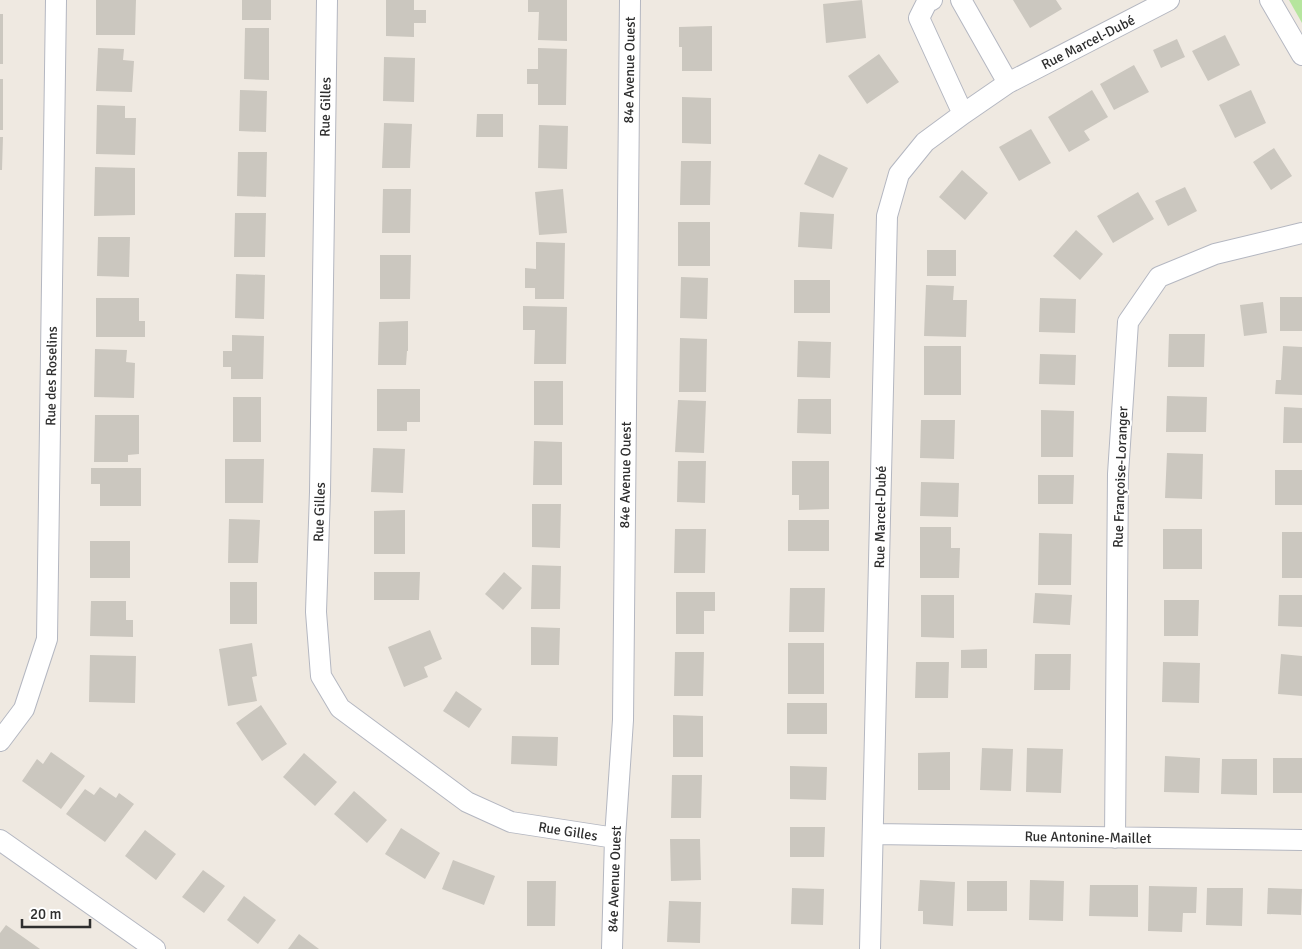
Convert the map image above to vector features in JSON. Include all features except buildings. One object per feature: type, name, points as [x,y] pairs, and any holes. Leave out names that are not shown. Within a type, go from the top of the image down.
[{"type":"street","name":"Rue des Roselins","points":[[0,741],[24,709],[47,639],[56,0]]},
{"type":"street","name":"Rue Gilles","points":[[327,0],[320,492],[316,612],[321,676],[340,708],[467,802],[511,822],[615,838]]},
{"type":"street","name":"84e Avenue Ouest","points":[[612,949],[615,838],[623,720],[630,0]]},
{"type":"street","points":[[932,0],[927,2],[919,18],[963,114]]},
{"type":"street","points":[[961,0],[1008,83]]},
{"type":"street","name":"Rue Marcel-Dubé","points":[[870,949],[887,216],[899,174],[925,142],[1008,83],[1169,0]]},
{"type":"street","points":[[1270,0],[1302,55]]},
{"type":"street","name":"Rue Françoise-Loranger","points":[[1116,838],[1118,474],[1128,322],[1159,277],[1215,254],[1302,233]]},
{"type":"street","name":"Rue Antonine-Maillet","points":[[873,834],[1302,840]]},
{"type":"street","points":[[0,840],[155,949]]},
{"type":"green space","points":[[1289,0],[1302,0],[1302,23]]}]
